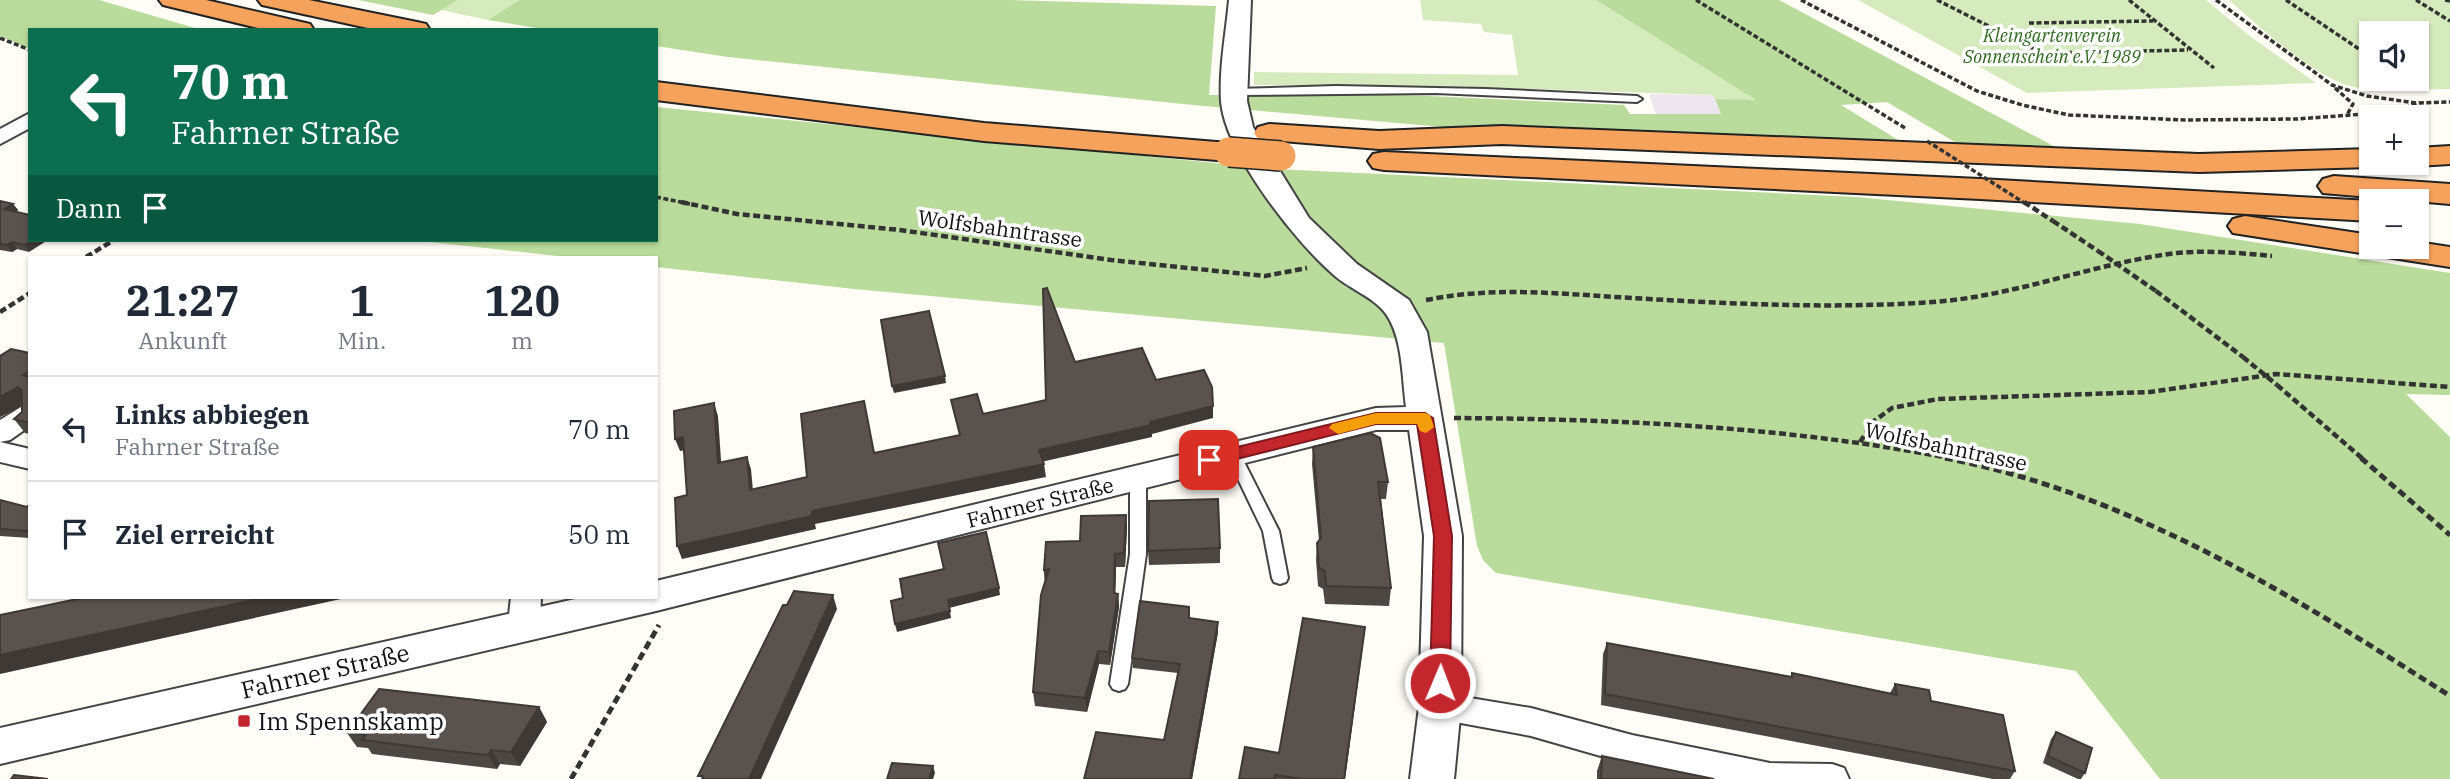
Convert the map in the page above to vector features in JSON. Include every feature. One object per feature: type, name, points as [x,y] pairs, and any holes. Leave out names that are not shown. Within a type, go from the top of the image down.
[{"type":"highway","points":[[172,0],[292,28]]},
{"type":"highway","points":[[271,0],[407,28]]},
{"type":"highway","points":[[658,70],[1275,145],[2359,210]]},
{"type":"highway","points":[[658,91],[984,132],[1223,140]]},
{"type":"highway","points":[[1275,145],[1502,135],[2199,163],[2359,158]]},
{"type":"highway","points":[[1391,140],[2215,178],[2450,194]]},
{"type":"highway","points":[[2429,156],[2450,155]]},
{"type":"highway","points":[[1980,189],[2359,243]]},
{"type":"highway","points":[[2429,216],[2450,217]]},
{"type":"highway","points":[[2429,254],[2450,257]]},
{"type":"street","points":[[1240,0],[1235,92],[1240,127],[1273,186],[1298,223],[1339,262],[1398,307],[1411,332],[1443,536],[1440,707],[1432,779]]},
{"type":"street","points":[[0,138],[28,120]]},
{"type":"street","points":[[0,433],[28,414]]},
{"type":"street","name":"Fahrner Straße","points":[[662,594],[1376,419],[1425,418]]},
{"type":"street","points":[[0,452],[28,459]]},
{"type":"street","name":"Fahrner Straße","points":[[0,746],[525,610],[619,599]]},
{"type":"street","points":[[1440,707],[1531,722],[1632,750],[1770,778],[1832,779]]},
{"type":"lane","points":[[1235,92],[1332,88],[1404,89],[1637,99]]},
{"type":"lane","points":[[1233,454],[1271,531],[1280,578]]},
{"type":"lane","points":[[1119,684],[1139,554],[1138,478]]},
{"type":"path","points":[[1696,0],[1915,134]]},
{"type":"path","points":[[1801,0],[1977,91],[2022,105],[2069,115],[2227,120],[2297,119],[2392,112],[2419,103]]},
{"type":"path","points":[[1937,0],[2042,53],[2188,50]]},
{"type":"path","points":[[2129,0],[2188,50],[2214,68]]},
{"type":"path","points":[[2216,0],[2294,60],[2332,85],[2353,104],[2347,115]]},
{"type":"path","points":[[2286,0],[2359,49]]},
{"type":"path","points":[[2416,0],[2450,21]]},
{"type":"path","points":[[2029,23],[2153,21]]},
{"type":"path","points":[[0,38],[28,49]]},
{"type":"path","points":[[2332,85],[2367,96],[2419,103],[2450,102]]},
{"type":"path","points":[[1927,141],[2053,221],[2156,291],[2277,385],[2450,535]]},
{"type":"path","name":"Wolfsbahntrasse","points":[[658,197],[737,214],[900,230],[1111,260],[1265,276],[1339,262]]},
{"type":"path","points":[[88,256],[111,242]]},
{"type":"path","points":[[1398,307],[1456,292],[1528,292],[1676,300],[1835,304],[1935,302],[2047,284],[2168,255],[2229,253],[2284,257]]},
{"type":"path","points":[[0,312],[28,294]]},
{"type":"path","points":[[20,299],[28,298]]},
{"type":"path","points":[[1860,442],[1868,425],[1878,415],[1913,402],[1938,399],[2150,392],[2276,374],[2450,387]]},
{"type":"path","name":"Wolfsbahntrasse","points":[[1425,418],[1513,418],[1693,425],[1860,442],[1968,462],[2009,473],[2052,486],[2137,520],[2300,603],[2450,696]]},
{"type":"path","points":[[571,779],[662,594]]},
{"type":"shaded area","points":[[1649,94],[1713,95],[1721,114],[1656,114]]},
{"type":"green space","points":[[0,0],[99,0],[195,28],[28,28],[28,48],[0,36]]},
{"type":"green space","points":[[358,0],[458,0],[433,15]]},
{"type":"green space","points":[[458,0],[519,0],[488,20],[441,10]]},
{"type":"green space","points":[[519,0],[1009,0],[1216,6],[1209,95],[1407,95],[1624,105],[1630,114],[1721,114],[1715,99],[1756,100],[1596,0],[1779,0],[2061,150],[1960,145],[1887,102],[1841,105],[1903,143],[1454,128],[1193,105],[728,57],[658,46],[658,28],[537,28],[488,20]]},
{"type":"green space","points":[[1420,0],[1596,0],[1758,101],[1715,99],[1712,95],[1439,86],[1254,85],[1254,72],[1518,75],[1512,35],[1484,32],[1481,24],[1423,20]]},
{"type":"green space","name":"Kleingartenverein Sonnenschein e.V. 1989","points":[[1858,0],[2206,0],[2251,37],[2316,83],[2027,93]]},
{"type":"green space","points":[[2229,0],[2450,0],[2450,89],[2429,89],[2429,21],[2359,21],[2359,88],[2325,75],[2273,38]]},
{"type":"green space","points":[[658,107],[1275,169],[1856,197],[2140,224],[2450,273],[2450,395],[2406,394],[2450,437],[2450,779],[2160,779],[2076,671],[1496,573],[1483,560],[1477,546],[1444,343],[854,289],[658,267],[658,256],[559,256],[430,242],[658,242]]},
{"type":"building","points":[[0,201],[13,204],[4,209],[28,215],[30,242],[25,245],[12,242],[7,245],[0,244]]},
{"type":"building","points":[[1047,288],[1075,362],[1142,348],[1156,380],[1204,370],[1212,387],[1213,406],[1150,422],[1151,425],[1039,450],[1044,464],[812,511],[812,516],[677,546],[675,498],[687,495],[683,437],[675,439],[674,411],[714,403],[718,463],[747,457],[750,490],[807,477],[801,414],[864,401],[874,453],[960,435],[951,400],[977,394],[983,414],[1046,400],[1043,289]]},
{"type":"building","points":[[929,311],[945,376],[892,386],[881,320]]},
{"type":"building","points":[[11,349],[28,353],[28,372],[23,375],[28,376],[28,422],[14,419],[22,412],[22,390],[18,387],[0,397],[0,356]]},
{"type":"building","points":[[1370,433],[1380,438],[1388,482],[1378,482],[1391,588],[1326,586],[1325,571],[1319,568],[1317,543],[1321,538],[1313,447]]},
{"type":"building","points":[[1218,499],[1220,548],[1148,551],[1149,501]]},
{"type":"building","points":[[0,500],[28,506],[28,531],[0,529]]},
{"type":"building","points":[[1126,515],[1124,553],[1115,554],[1114,593],[1118,594],[1109,652],[1098,651],[1085,698],[1033,692],[1041,595],[1049,569],[1044,570],[1046,542],[1080,541],[1081,516]]},
{"type":"building","points":[[986,532],[999,588],[948,600],[950,611],[895,624],[891,601],[903,598],[900,579],[944,569],[938,543]]},
{"type":"building","points":[[794,591],[833,595],[749,779],[702,779],[703,776],[698,776],[783,605],[787,605]]},
{"type":"building","points":[[77,599],[257,599],[0,655],[0,615]]},
{"type":"building","points":[[1140,601],[1189,607],[1189,618],[1218,622],[1190,779],[1084,779],[1096,732],[1164,740],[1180,664],[1132,658]]},
{"type":"building","points":[[1303,618],[1365,627],[1344,779],[1301,779],[1275,775],[1274,779],[1239,779],[1245,747],[1279,753]]},
{"type":"building","points":[[1607,643],[1792,677],[1792,673],[1897,695],[1895,684],[1929,690],[1931,701],[2003,715],[2015,771],[1605,694]]},
{"type":"building","points":[[379,689],[539,707],[511,752],[491,750],[488,755],[449,751],[362,740],[366,735],[347,733]]},
{"type":"building","points":[[2056,732],[2092,748],[2085,773],[2048,756]]},
{"type":"building","points":[[1602,756],[1714,779],[1601,779]]},
{"type":"building","points":[[892,763],[933,766],[929,779],[887,779]]},
{"type":"building","points":[[14,775],[48,779],[11,779]]},
{"type":"slow traffic","points":[[1338,428],[1376,419],[1425,418],[1426,427]]},
{"type":"place","name":"Im Spennskamp","points":[[244,721]]},
{"type":"route","points":[[1209,460],[1376,419],[1425,418],[1443,536],[1440,683]]}]
